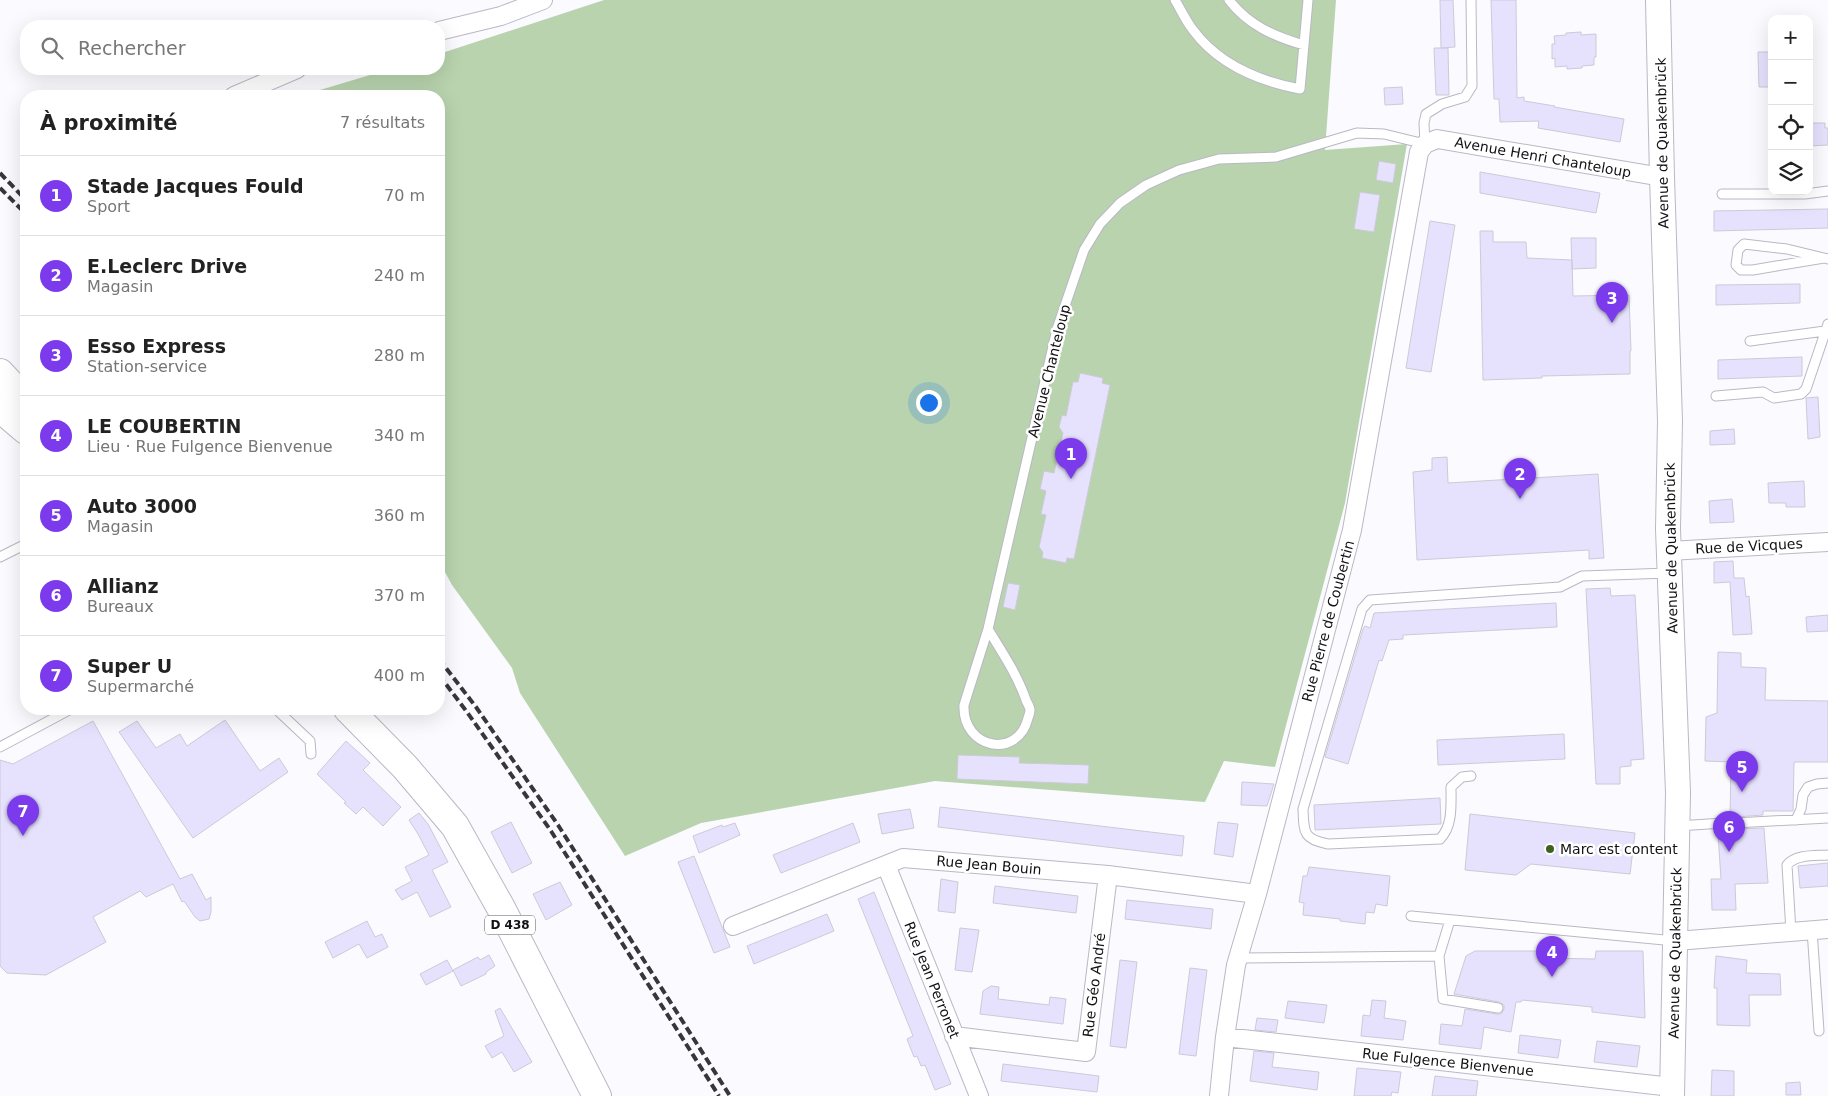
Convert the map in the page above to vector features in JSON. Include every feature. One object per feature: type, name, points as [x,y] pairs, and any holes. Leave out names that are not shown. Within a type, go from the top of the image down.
[{"type":"main road","name":"Avenue de Quakenbrück","points":[[1658,0],[1670,421],[1670,562],[1678,793],[1672,1091]]},
{"type":"main road","points":[[0,373],[20,395]]},
{"type":"main road","points":[[0,408],[20,425]]},
{"type":"main road","name":"D 438","points":[[347,715],[405,766]]},
{"type":"main road","name":"D 438","points":[[354,715],[405,766],[455,826],[501,908],[597,1096]]},
{"type":"street","points":[[445,30],[501,16],[543,0]]},
{"type":"street","points":[[248,90],[283,75]]},
{"type":"street","name":"Avenue Henri Chanteloup","points":[[1426,144],[1436,138],[1662,177]]},
{"type":"street","name":"Rue Pierre de Coubertin","points":[[1219,1096],[1225,1037],[1238,958],[1257,894],[1352,530],[1420,152],[1426,144]]},
{"type":"street","name":"Rue de Vicques","points":[[1670,562],[1736,547],[1828,542]]},
{"type":"street","name":"Rue Jean Bouin","points":[[734,926],[903,858],[1108,875],[1257,894]]},
{"type":"street","name":"Rue Jean Perronet","points":[[886,865],[979,1096]]},
{"type":"street","name":"Rue Géo André","points":[[954,1036],[1086,1052],[1108,875]]},
{"type":"street","points":[[1676,941],[1820,930]]},
{"type":"street","name":"Rue Fulgence Bienvenue","points":[[1225,1037],[1672,1091]]},
{"type":"lane","points":[[1175,0],[1193,30],[1211,51],[1232,66],[1271,83],[1300,89],[1308,0]]},
{"type":"lane","points":[[1230,0],[1259,28],[1284,40],[1304,45]]},
{"type":"lane","points":[[1426,144],[1424,123],[1426,114],[1442,104],[1465,97],[1472,86],[1471,0]]},
{"type":"lane","name":"Avenue Chanteloup","points":[[988,629],[1019,681],[1030,710],[1026,728],[1013,741],[993,744],[980,739],[968,729],[964,716],[964,704],[988,629],[1057,329],[1084,250],[1107,217],[1120,203],[1146,185],[1179,170],[1219,159],[1276,157],[1358,133],[1384,134],[1426,144]]},
{"type":"lane","points":[[1722,194],[1805,194],[1828,191]]},
{"type":"lane","points":[[1744,244],[1787,249],[1826,259],[1753,270],[1741,270],[1736,265],[1738,250],[1744,244]]},
{"type":"lane","points":[[1716,396],[1763,392],[1774,398],[1801,394],[1806,388],[1826,327],[1750,341]]},
{"type":"lane","points":[[0,557],[20,547]]},
{"type":"lane","points":[[1471,776],[1462,777],[1451,787],[1450,816],[1444,835],[1440,839],[1328,844],[1314,841],[1307,836],[1304,826],[1303,809],[1362,609],[1370,600],[1560,587],[1582,576],[1670,562]]},
{"type":"lane","points":[[0,747],[60,715]]},
{"type":"lane","points":[[282,715],[310,741],[311,754]]},
{"type":"lane","points":[[1796,820],[1801,810],[1803,795],[1808,787],[1828,783]]},
{"type":"lane","points":[[1736,823],[1828,818]]},
{"type":"lane","points":[[1678,826],[1723,823]]},
{"type":"lane","points":[[1790,932],[1788,865],[1791,860],[1798,857],[1828,854]]},
{"type":"lane","points":[[1411,916],[1676,941]]},
{"type":"lane","points":[[1450,920],[1439,956],[1443,999],[1498,1008]]},
{"type":"lane","points":[[1818,1031],[1820,930]]},
{"type":"lane","points":[[1238,958],[1439,956]]},
{"type":"green space","points":[[604,0],[1336,0],[1325,150],[1407,144],[1345,503],[1275,767],[1224,761],[1205,802],[935,781],[701,823],[625,856],[520,693],[512,668],[452,585],[445,572],[445,90],[320,90],[370,75],[445,75],[445,52]]},
{"type":"building","points":[[1440,0],[1453,0],[1455,47],[1441,48]]},
{"type":"building","points":[[1491,0],[1516,0],[1517,98],[1524,97],[1524,101],[1624,119],[1620,142],[1538,128],[1539,121],[1500,122],[1499,99],[1494,99]]},
{"type":"building","points":[[1581,32],[1581,35],[1596,34],[1594,65],[1567,69],[1567,66],[1555,67],[1555,58],[1552,59],[1552,44],[1555,44],[1554,36]]},
{"type":"building","points":[[1434,48],[1448,48],[1449,95],[1436,95]]},
{"type":"building","points":[[1758,52],[1768,52],[1768,87],[1759,87]]},
{"type":"building","points":[[1402,87],[1403,104],[1385,105],[1384,88]]},
{"type":"building","points":[[1813,123],[1825,123],[1825,128],[1828,128],[1828,145],[1813,146]]},
{"type":"building","points":[[1379,161],[1396,164],[1393,183],[1376,180]]},
{"type":"building","points":[[1480,172],[1600,193],[1596,213],[1480,193]]},
{"type":"building","points":[[1360,192],[1380,195],[1374,232],[1354,229]]},
{"type":"building","points":[[1828,209],[1828,228],[1714,231],[1714,211]]},
{"type":"building","points":[[1430,221],[1455,225],[1431,372],[1406,368]]},
{"type":"building","points":[[1480,231],[1493,231],[1493,242],[1526,242],[1527,258],[1572,260],[1573,296],[1629,295],[1630,374],[1542,376],[1542,378],[1483,380]]},
{"type":"building","points":[[1571,238],[1596,238],[1596,268],[1572,269]]},
{"type":"building","points":[[1800,284],[1800,303],[1716,305],[1716,285]]},
{"type":"building","points":[[1802,357],[1802,376],[1718,379],[1718,360]]},
{"type":"building","points":[[1080,373],[1103,378],[1102,383],[1110,385],[1074,559],[1067,558],[1066,563],[1042,558],[1043,552],[1039,547],[1046,515],[1041,514],[1046,491],[1040,489],[1044,471],[1054,473],[1063,433],[1059,427],[1062,415],[1066,416],[1073,382],[1078,382]]},
{"type":"building","points":[[1818,397],[1820,437],[1808,439],[1806,398]]},
{"type":"building","points":[[1734,429],[1735,444],[1710,445],[1710,431]]},
{"type":"building","points":[[1447,457],[1448,483],[1598,474],[1604,558],[1589,559],[1589,550],[1417,560],[1413,472],[1432,470],[1432,458]]},
{"type":"building","points":[[1804,481],[1805,507],[1786,507],[1786,503],[1769,503],[1768,483]]},
{"type":"building","points":[[1732,499],[1734,522],[1710,523],[1709,501]]},
{"type":"building","points":[[1733,561],[1734,578],[1744,578],[1746,597],[1749,596],[1752,634],[1733,635],[1730,582],[1714,583],[1714,562]]},
{"type":"building","points":[[1008,583],[1020,585],[1015,610],[1003,607]]},
{"type":"building","points":[[1610,588],[1611,596],[1635,595],[1644,759],[1631,760],[1631,766],[1620,767],[1620,784],[1596,784],[1586,589]]},
{"type":"building","points":[[1556,603],[1557,627],[1403,635],[1403,639],[1389,640],[1382,661],[1379,660],[1348,764],[1325,757],[1363,629],[1365,626],[1370,628],[1374,613]]},
{"type":"building","points":[[1828,615],[1828,631],[1807,632],[1806,617]]},
{"type":"building","points":[[1718,652],[1741,653],[1741,667],[1766,668],[1765,700],[1828,701],[1828,762],[1794,762],[1793,811],[1763,811],[1763,815],[1730,819],[1731,762],[1705,761],[1706,717],[1717,713]]},
{"type":"building","points":[[225,720],[260,771],[279,758],[288,772],[193,838],[119,732],[137,721],[156,748],[180,734],[187,746]]},
{"type":"building","points":[[93,721],[180,879],[192,874],[206,900],[211,897],[209,919],[200,921],[195,917],[184,901],[182,902],[173,884],[146,897],[140,891],[93,917],[106,942],[46,975],[7,973],[0,966],[0,760],[13,764]]},
{"type":"building","points":[[1564,734],[1565,759],[1438,765],[1437,740]]},
{"type":"building","points":[[346,741],[370,763],[363,770],[401,807],[383,826],[363,807],[356,814],[317,774]]},
{"type":"building","points":[[958,755],[1020,757],[1019,763],[1089,765],[1088,784],[957,779]]},
{"type":"building","points":[[1242,782],[1274,784],[1267,806],[1241,805]]},
{"type":"building","points":[[1440,798],[1441,824],[1315,830],[1314,805]]},
{"type":"building","points":[[940,807],[1184,836],[1182,856],[938,827]]},
{"type":"building","points":[[910,809],[914,828],[882,834],[878,814]]},
{"type":"building","points":[[419,813],[428,824],[448,862],[432,870],[451,907],[430,917],[417,892],[402,900],[395,890],[412,881],[405,867],[429,855],[409,820]]},
{"type":"building","name":"Marc est content","points":[[1470,814],[1635,833],[1630,874],[1531,864],[1516,875],[1465,870]]},
{"type":"building","points":[[511,822],[532,863],[512,873],[491,832]]},
{"type":"building","points":[[1218,822],[1238,824],[1233,857],[1214,854]]},
{"type":"building","points":[[735,823],[740,835],[699,853],[693,836],[722,825],[723,827]]},
{"type":"building","points":[[853,823],[860,842],[781,873],[773,855]]},
{"type":"building","points":[[1730,826],[1735,829],[1764,828],[1768,883],[1735,884],[1736,910],[1712,910],[1711,879],[1721,879],[1718,834],[1730,833]]},
{"type":"building","points":[[694,856],[730,947],[714,953],[678,862]]},
{"type":"building","points":[[1828,863],[1828,886],[1800,888],[1798,866]]},
{"type":"building","points":[[1309,867],[1390,876],[1387,906],[1376,904],[1374,913],[1366,912],[1365,924],[1303,915],[1304,903],[1299,902],[1303,876],[1307,876]]},
{"type":"building","points":[[941,879],[958,882],[955,913],[938,911]]},
{"type":"building","points":[[560,882],[572,905],[546,920],[533,894]]},
{"type":"building","points":[[995,886],[1078,896],[1076,913],[993,903]]},
{"type":"building","points":[[874,892],[951,1084],[935,1090],[925,1065],[921,1066],[917,1056],[914,1057],[907,1039],[913,1036],[858,899]]},
{"type":"building","points":[[1127,900],[1213,909],[1211,929],[1125,919]]},
{"type":"building","points":[[827,914],[834,931],[754,964],[747,946]]},
{"type":"building","points":[[367,921],[375,937],[382,934],[388,947],[367,958],[359,944],[333,958],[325,942]]},
{"type":"building","points":[[960,928],[979,930],[972,972],[955,970]]},
{"type":"building","points":[[1475,951],[1546,951],[1546,958],[1595,959],[1596,951],[1643,951],[1645,1018],[1592,1012],[1592,1007],[1522,1000],[1521,1002],[1516,1002],[1511,1032],[1484,1027],[1481,1049],[1439,1044],[1441,1024],[1462,1026],[1465,1009],[1501,1014],[1504,1009],[1504,1005],[1499,1002],[1454,994],[1466,956]]},
{"type":"building","points":[[489,955],[495,966],[486,974],[461,986],[453,970],[478,957],[480,960]]},
{"type":"building","points":[[1716,956],[1747,960],[1746,973],[1780,974],[1781,995],[1749,995],[1750,1026],[1717,1025],[1717,988],[1714,988]]},
{"type":"building","points":[[447,960],[453,971],[426,985],[420,974]]},
{"type":"building","points":[[1120,960],[1137,962],[1126,1048],[1110,1046]]},
{"type":"building","points":[[1190,968],[1207,970],[1196,1056],[1179,1054]]},
{"type":"building","points":[[991,986],[999,987],[998,999],[1049,1005],[1050,997],[1066,999],[1063,1024],[980,1014],[983,991]]},
{"type":"building","points":[[1372,1000],[1386,1001],[1384,1018],[1406,1021],[1403,1040],[1361,1036],[1363,1015],[1370,1016]]},
{"type":"building","points":[[1288,1001],[1327,1005],[1324,1023],[1285,1018]]},
{"type":"building","points":[[500,1008],[532,1062],[514,1072],[502,1052],[492,1058],[485,1046],[504,1036],[495,1011]]},
{"type":"building","points":[[1257,1018],[1278,1020],[1276,1032],[1255,1030]]},
{"type":"building","points":[[1520,1035],[1561,1040],[1558,1058],[1518,1053]]},
{"type":"building","points":[[1597,1041],[1640,1046],[1637,1067],[1594,1062]]},
{"type":"building","points":[[1254,1051],[1274,1053],[1272,1067],[1319,1072],[1317,1090],[1250,1081]]},
{"type":"building","points":[[1003,1064],[1099,1076],[1097,1092],[1001,1081]]},
{"type":"building","points":[[1357,1068],[1401,1072],[1398,1093],[1392,1092],[1391,1096],[1354,1096]]},
{"type":"building","points":[[1712,1070],[1734,1071],[1734,1096],[1711,1096]]},
{"type":"building","points":[[1435,1076],[1478,1081],[1476,1096],[1432,1096]]},
{"type":"building","points":[[1800,1082],[1801,1095],[1786,1095],[1786,1083]]},
{"type":"railway","points":[[0,173],[20,194]]},
{"type":"railway","points":[[0,188],[20,208]]},
{"type":"railway","points":[[445,667],[476,707],[558,825],[730,1096]]},
{"type":"railway","points":[[445,683],[551,831],[719,1096]]},
{"type":"place","name":"Esso Express","points":[[1612,323]]},
{"type":"place","name":"Stade Jacques Fould","points":[[1071,479]]},
{"type":"place","name":"E.Leclerc Drive","points":[[1520,499]]},
{"type":"place","name":"Auto 3000","points":[[1742,792]]},
{"type":"place","name":"Super U","points":[[23,836]]},
{"type":"place","name":"Marc est content","points":[[1550,849]]},
{"type":"place","name":"Allianz","points":[[1729,852]]},
{"type":"place","name":"LE COUBERTIN","points":[[1552,977]]}]
